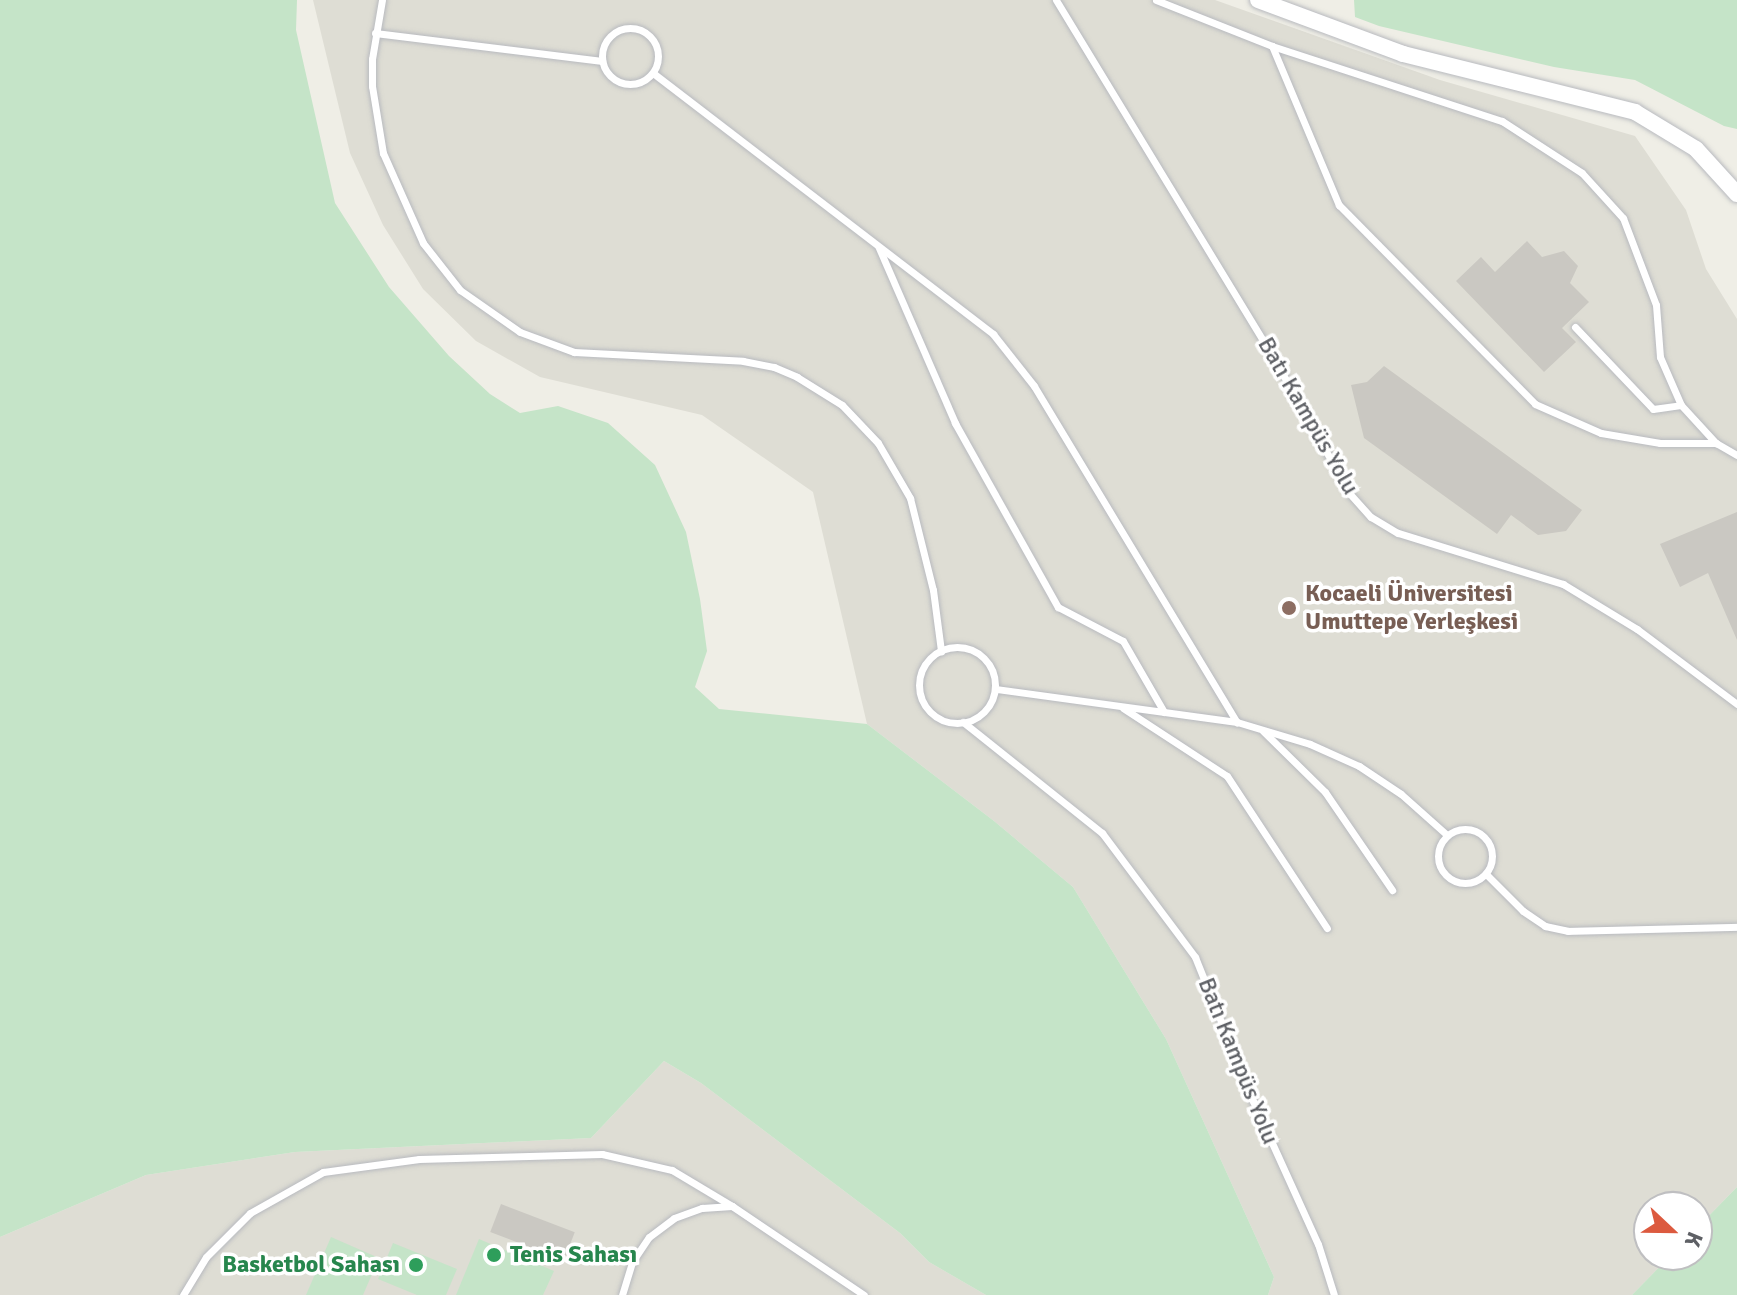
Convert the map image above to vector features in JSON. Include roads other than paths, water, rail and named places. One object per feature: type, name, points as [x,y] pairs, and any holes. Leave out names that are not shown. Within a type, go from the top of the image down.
[{"type":"street","points":[[1258,0],[1427,61],[1635,112],[1696,149],[1737,194]]},
{"type":"lane","points":[[382,0],[375,33],[372,86],[383,153],[416,230],[460,290],[520,332],[574,352],[743,361],[774,367],[797,377],[842,405],[878,443],[910,498],[933,590],[941,651],[960,647],[982,656],[994,677],[995,689],[984,711],[963,722]]},
{"type":"lane","name":"Batı Kampüs Yolu","points":[[1056,0],[1272,355],[1350,494],[1371,517],[1398,533],[1563,584],[1637,629],[1737,704]]},
{"type":"lane","points":[[1156,0],[1272,46],[1502,121],[1582,173],[1623,218],[1656,305],[1660,357],[1681,405],[1716,443],[1737,455]]},
{"type":"lane","points":[[627,28],[636,28],[652,38],[656,46],[657,64],[653,73],[646,80],[628,85],[611,77],[602,61],[605,43],[611,36],[627,28]]},
{"type":"lane","points":[[375,33],[602,61]]},
{"type":"lane","points":[[1272,46],[1339,205],[1535,404],[1601,433],[1660,443],[1716,443]]},
{"type":"lane","points":[[653,73],[993,334],[1013,357],[1237,722]]},
{"type":"lane","points":[[878,246],[955,423],[1058,607],[1123,641],[1164,712]]},
{"type":"lane","points":[[1575,327],[1653,409],[1681,405]]},
{"type":"lane","name":"Batı Kampüs Yolu","points":[[941,651],[927,662],[921,673],[921,699],[938,718],[963,722],[1102,833],[1195,957],[1253,1101],[1318,1244],[1334,1295]]},
{"type":"lane","points":[[995,689],[1237,722],[1310,744],[1359,766],[1401,794],[1447,835]]},
{"type":"lane","points":[[1122,707],[1227,776],[1327,928]]},
{"type":"lane","points":[[1261,729],[1325,792],[1392,890]]},
{"type":"lane","points":[[1464,829],[1487,840],[1492,857],[1486,874],[1479,880],[1462,884],[1446,876],[1437,860],[1438,851],[1447,835],[1464,829]]},
{"type":"lane","points":[[1486,874],[1498,888],[1545,926],[1568,931],[1737,927]]},
{"type":"lane","points":[[183,1295],[206,1257],[250,1213],[323,1172],[419,1159],[602,1154],[672,1170],[732,1206],[864,1295]]},
{"type":"lane","points":[[622,1295],[632,1262],[649,1237],[674,1218],[702,1208],[732,1206]]},
{"type":"place","name":"Kocaeli Üniversitesi Umuttepe Yerleşkesi","points":[[1289,608]]},
{"type":"place","name":"Tenis Sahası","points":[[494,1255]]},
{"type":"place","name":"Basketbol Sahası","points":[[416,1265]]}]
